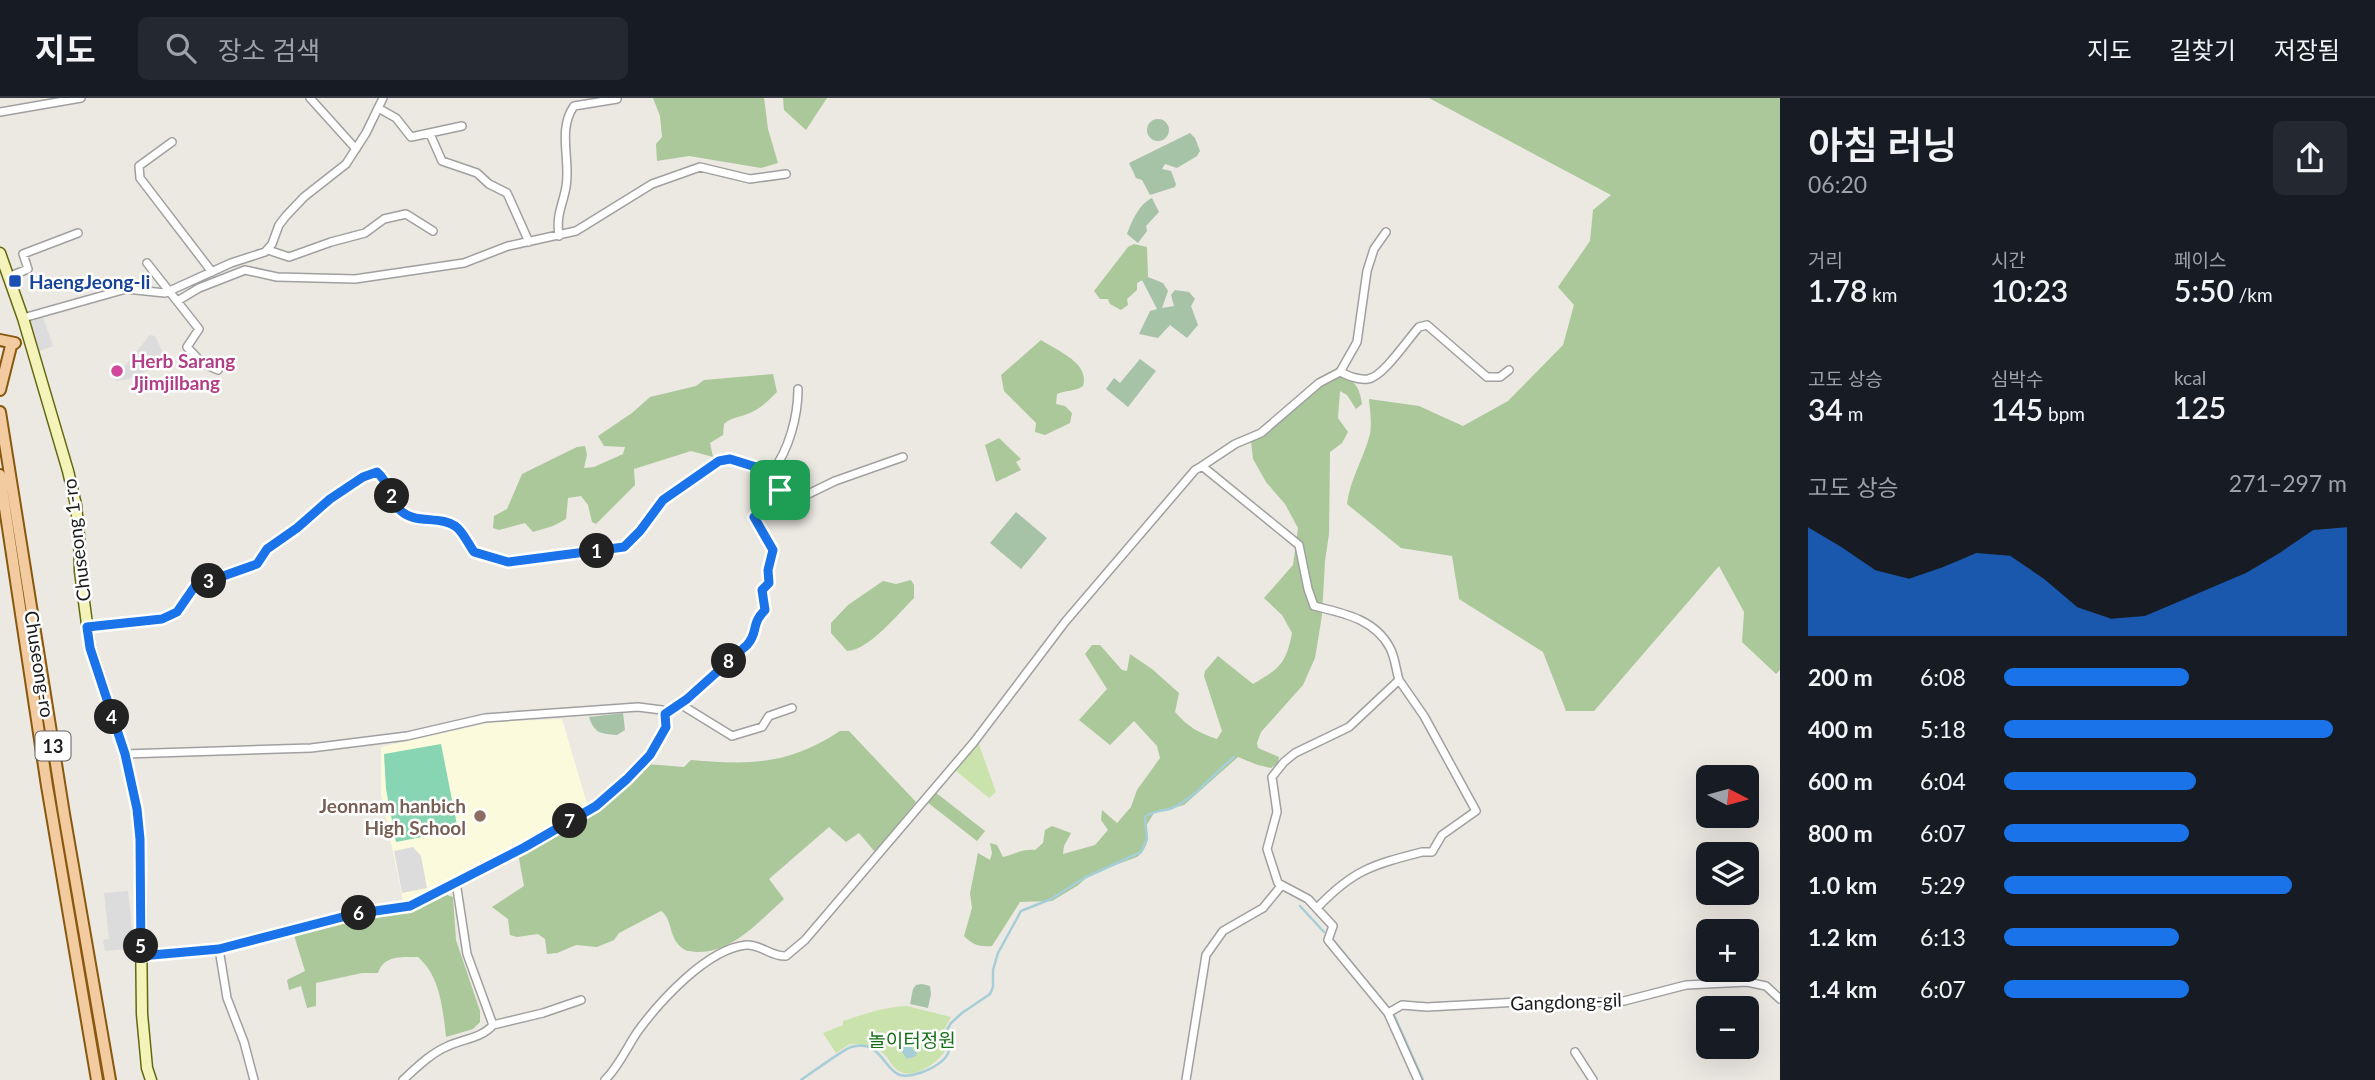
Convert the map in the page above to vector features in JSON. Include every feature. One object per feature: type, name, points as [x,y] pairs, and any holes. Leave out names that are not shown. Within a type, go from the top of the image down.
[{"type":"main road","points":[[0,340],[13,344],[0,390]]},
{"type":"main road","name":"Chuseong-ro","points":[[0,412],[64,814],[110,1080]]},
{"type":"main road","name":"Chuseong-ro","points":[[0,475],[47,786],[97,1080]]},
{"type":"street","points":[[0,112],[81,98]]},
{"type":"street","points":[[310,98],[356,149]]},
{"type":"street","points":[[268,250],[286,216],[304,197],[341,169],[366,133],[383,98]]},
{"type":"street","points":[[559,236],[558,213],[566,188],[565,139],[570,111],[573,106],[617,99]]},
{"type":"street","points":[[378,108],[396,118],[411,137],[462,126]]},
{"type":"street","points":[[430,134],[442,162],[477,173],[489,184],[506,192],[529,242]]},
{"type":"street","points":[[172,142],[139,166],[140,178],[212,272]]},
{"type":"street","points":[[179,300],[199,288],[240,271],[277,277],[355,279],[464,263],[508,246],[576,231],[652,184],[696,167],[711,168],[750,179],[786,174]]},
{"type":"street","points":[[23,318],[126,289],[165,293],[268,250],[289,257],[365,233],[384,219],[406,214],[433,231]]},
{"type":"street","points":[[605,1080],[657,1007],[690,975],[714,958],[743,945],[758,946],[777,956],[786,957],[805,940],[974,742],[1065,622],[1195,470],[1235,444],[1261,433],[1319,383],[1340,372],[1357,342],[1367,271],[1374,250],[1386,232]]},
{"type":"street","points":[[8,276],[28,269],[23,254],[78,233]]},
{"type":"street","name":"Chuseong 1-ro","points":[[0,253],[60,439],[76,505],[79,571],[90,648],[125,754],[137,809],[144,1041],[151,1080]]},
{"type":"street","points":[[147,262],[199,329],[187,347],[202,363],[218,370]]},
{"type":"street","points":[[1340,372],[1357,379],[1371,379],[1383,370],[1419,327],[1427,325],[1487,377],[1500,377],[1509,370]]},
{"type":"street","points":[[0,356],[26,332]]},
{"type":"street","points":[[780,490],[774,482],[772,472],[793,434],[798,389]]},
{"type":"street","points":[[665,714],[747,645],[754,634],[757,619],[765,610],[762,590],[769,583],[768,570],[773,550],[754,517],[780,490],[787,487],[792,489],[798,499],[835,481],[903,457]]},
{"type":"street","points":[[87,627],[162,619],[177,612],[195,586],[257,564],[267,549],[297,528],[330,499],[363,477],[377,472],[384,477],[398,509],[417,518],[457,526],[474,552],[508,562],[624,547],[663,500],[719,461],[730,459],[772,472]]},
{"type":"street","points":[[1202,466],[1298,545],[1314,606],[1355,617],[1377,631],[1390,648],[1399,680],[1424,716],[1476,811],[1442,835],[1432,852],[1422,852],[1357,872],[1338,886],[1317,908]]},
{"type":"street","points":[[1399,680],[1349,727],[1295,753],[1272,777],[1277,812],[1267,849],[1278,883],[1308,899],[1333,926],[1328,940],[1388,1013],[1418,1080]]},
{"type":"street","points":[[680,704],[732,736],[762,727],[769,716],[792,708]]},
{"type":"street","points":[[125,754],[312,748],[407,736],[485,718],[509,716],[650,706],[662,710],[665,714],[666,727],[650,755],[596,806],[525,847],[410,906],[354,914],[219,949],[141,956]]},
{"type":"street","points":[[456,881],[467,954],[493,1025]]},
{"type":"street","points":[[1186,1080],[1206,955],[1223,931],[1263,908],[1281,886]]},
{"type":"street","points":[[219,949],[227,998],[244,1042],[254,1080]]},
{"type":"street","name":"Gangdong-gil","points":[[1388,1013],[1402,1005],[1427,1007],[1519,1002],[1549,1005],[1624,1001],[1686,985],[1747,982],[1766,986],[1780,999]]},
{"type":"street","points":[[402,1080],[445,1047],[477,1036],[493,1025],[543,1013],[581,1000]]},
{"type":"street","points":[[1574,1052],[1593,1080]]},
{"type":"shaded area","points":[[43,317],[53,346],[39,351],[29,322]]},
{"type":"shaded area","points":[[150,335],[155,336],[167,361],[129,379],[116,381],[115,378]]},
{"type":"shaded area","name":"Jeonnam hanbich High School","points":[[562,719],[588,807],[514,850],[404,905],[381,794],[381,747],[493,722]]},
{"type":"shaded area","points":[[413,847],[421,856],[427,888],[402,893],[394,851]]},
{"type":"shaded area","points":[[128,891],[134,948],[105,951],[103,940],[109,939],[104,893]]},
{"type":"green space","points":[[653,98],[764,98],[768,129],[778,163],[761,168],[689,156],[657,161],[656,144],[662,137],[660,116]]},
{"type":"green space","points":[[783,98],[827,98],[806,130],[784,110]]},
{"type":"green space","points":[[1429,98],[1780,98],[1780,670],[1776,674],[1742,642],[1744,612],[1719,566],[1594,711],[1566,711],[1543,652],[1459,599],[1452,556],[1401,548],[1347,504],[1370,434],[1369,399],[1419,406],[1463,426],[1508,401],[1563,345],[1574,305],[1558,287],[1590,241],[1593,210],[1611,195]]},
{"type":"green space","points":[[1158,119],[1166,122],[1169,130],[1166,138],[1158,141],[1150,138],[1147,130],[1150,122]]},
{"type":"green space","points":[[1190,133],[1200,151],[1197,156],[1177,168],[1165,164],[1162,169],[1171,171],[1175,187],[1150,195],[1142,180],[1136,178],[1129,163]]},
{"type":"green space","points":[[1152,198],[1159,212],[1146,226],[1147,231],[1138,243],[1127,234],[1140,209]]},
{"type":"green space","points":[[1134,244],[1147,247],[1148,277],[1137,283],[1137,290],[1127,299],[1128,305],[1121,310],[1110,304],[1108,299],[1100,299],[1094,291],[1128,247]]},
{"type":"green space","points":[[1148,277],[1163,283],[1168,291],[1162,308],[1174,306],[1171,295],[1175,290],[1189,292],[1195,299],[1191,306],[1198,325],[1187,338],[1170,325],[1158,338],[1139,334],[1150,311],[1157,309],[1142,280]]},
{"type":"green space","points":[[1041,340],[1071,358],[1082,371],[1084,378],[1083,386],[1057,394],[1056,404],[1065,406],[1072,413],[1070,423],[1045,435],[1035,432],[1036,423],[1004,391],[1001,375]]},
{"type":"green space","points":[[1140,359],[1156,371],[1128,407],[1106,389],[1114,378],[1120,383]]},
{"type":"green space","points":[[773,374],[777,392],[758,409],[724,424],[723,435],[710,443],[713,457],[691,451],[634,469],[635,485],[596,524],[592,522],[588,505],[581,496],[568,498],[566,519],[553,526],[533,532],[525,523],[499,530],[493,528],[494,516],[507,509],[522,474],[577,447],[585,446],[587,455],[584,468],[594,467],[623,454],[625,447],[604,446],[598,436],[650,397],[696,386],[704,380]]},
{"type":"green space","points":[[1342,375],[1357,386],[1362,404],[1356,409],[1347,395],[1340,391],[1338,418],[1348,432],[1342,443],[1330,452],[1329,534],[1322,615],[1315,658],[1303,685],[1261,732],[1257,743],[1258,748],[1279,757],[1278,763],[1271,768],[1238,757],[1184,805],[1154,813],[1146,826],[1145,846],[1137,857],[1091,874],[1052,901],[1020,902],[992,946],[980,946],[970,942],[964,936],[972,908],[970,893],[978,853],[990,860],[990,843],[997,845],[1003,857],[1035,850],[1043,843],[1045,830],[1052,826],[1071,833],[1063,854],[1095,845],[1108,830],[1101,820],[1102,810],[1117,823],[1131,807],[1137,790],[1160,758],[1157,746],[1134,721],[1110,745],[1079,720],[1107,689],[1085,654],[1092,645],[1100,645],[1122,670],[1127,671],[1130,654],[1152,669],[1179,693],[1175,712],[1194,729],[1217,739],[1222,731],[1204,676],[1205,671],[1218,656],[1253,684],[1270,674],[1284,659],[1292,633],[1282,615],[1264,598],[1293,565],[1298,528],[1285,504],[1266,482],[1253,459],[1251,441],[1261,436],[1321,386]]},
{"type":"green space","points":[[999,438],[1021,459],[1016,462],[1021,470],[996,482],[985,445]]},
{"type":"green space","points":[[1016,512],[1047,538],[1021,569],[990,543]]},
{"type":"green space","points":[[911,580],[914,585],[914,598],[864,645],[847,651],[831,633],[831,623],[848,605],[883,581],[896,584]]},
{"type":"green space","points":[[623,713],[625,730],[617,735],[599,732],[589,717]]},
{"type":"green space","points":[[840,731],[849,731],[916,802],[875,852],[859,833],[846,842],[829,827],[769,879],[784,899],[734,941],[710,951],[686,950],[674,939],[665,914],[661,911],[619,933],[614,940],[597,947],[576,945],[547,954],[545,939],[538,934],[517,937],[510,935],[508,919],[492,907],[524,886],[518,853],[601,802],[646,764],[684,767],[691,760],[768,760],[804,751]]},
{"type":"green space","points":[[978,742],[996,792],[989,798],[955,770]]},
{"type":"green space","points":[[441,744],[458,830],[396,842],[386,789],[384,754]]},
{"type":"green space","points":[[935,792],[985,831],[977,841],[927,802]]},
{"type":"green space","points":[[439,892],[453,897],[456,940],[480,1011],[480,1022],[473,1029],[446,1037],[436,983],[418,957],[389,960],[378,973],[362,973],[316,983],[316,1006],[307,1008],[301,986],[289,990],[287,980],[305,971],[293,932],[353,916],[399,911]]},
{"type":"green space","points":[[922,984],[930,986],[928,1008],[910,1004],[913,989]]},
{"type":"green space","name":"놀이터정원","points":[[907,1006],[951,1017],[942,1034],[947,1048],[933,1063],[914,1073],[901,1072],[882,1053],[865,1045],[850,1044],[836,1053],[823,1033],[843,1025],[843,1021],[851,1018],[882,1009]]},
{"type":"water","points":[[897,1032],[904,1036],[917,1053],[916,1056],[907,1059],[890,1035]]},
{"type":"waterway","points":[[801,1080],[847,1049],[861,1045],[875,1050],[894,1072],[900,1075],[913,1075],[937,1065],[947,1055],[949,1045],[945,1033],[951,1023],[990,994],[998,953],[1021,911],[1051,899],[1084,878],[1141,852],[1147,839],[1145,817],[1180,804],[1234,757]]},
{"type":"waterway","points":[[1300,906],[1324,932]]},
{"type":"waterway","points":[[1334,941],[1387,1006]]},
{"type":"waterway","points":[[1394,1015],[1423,1080]]},
{"type":"place","name":"HaengJeong-li","points":[[15,281]]},
{"type":"place","name":"Herb Sarang Jjimjilbang","points":[[117,371]]},
{"type":"place","name":"Jeonnam hanbich High School","points":[[480,816]]},
{"type":"route","points":[[730,459],[772,472],[774,482],[780,490],[754,517],[773,550],[768,570],[769,583],[762,590],[765,610],[755,623],[751,640],[687,699],[665,714],[666,727],[650,755],[596,806],[525,847],[410,906],[354,914],[219,949],[141,956],[140,839],[137,809],[125,754],[90,648],[87,627],[162,619],[177,612],[195,586],[257,564],[267,549],[297,528],[330,499],[363,477],[377,472],[384,477],[398,509],[409,516],[457,526],[474,552],[508,562],[624,547],[663,500],[719,461],[730,459]]}]
